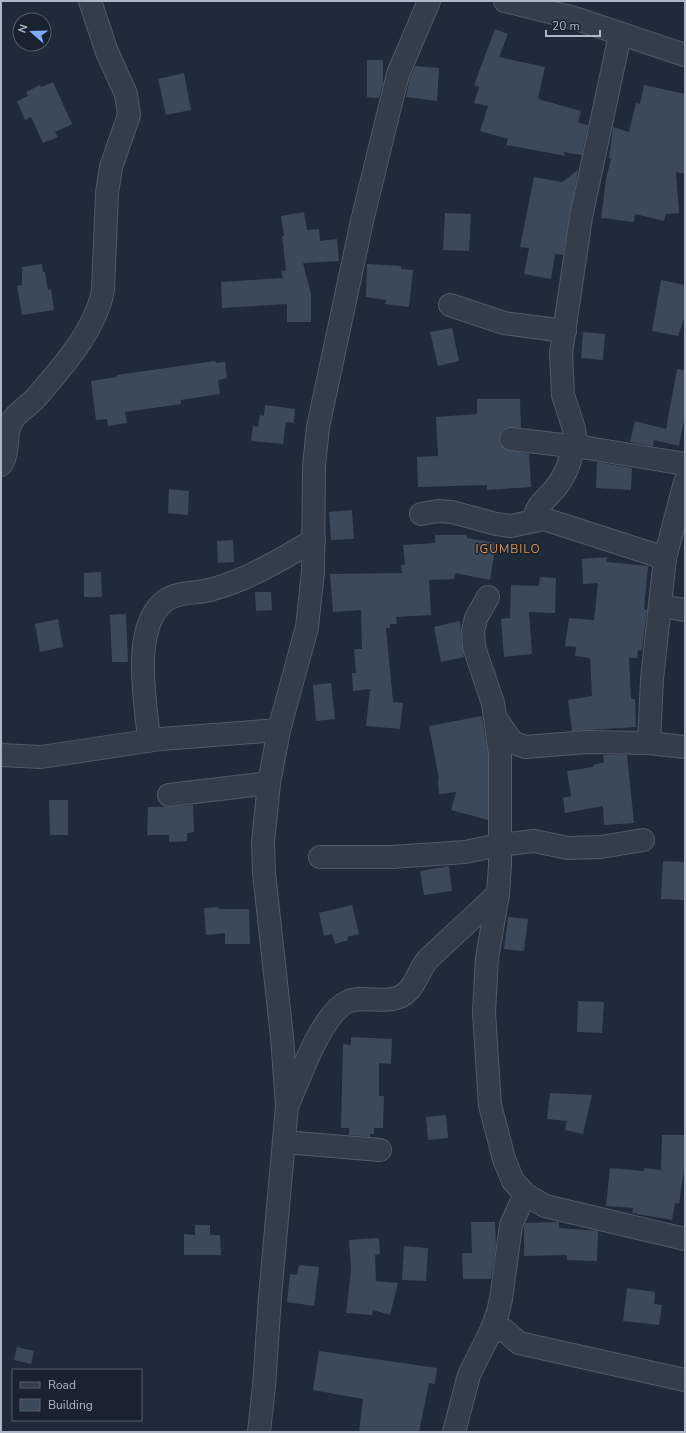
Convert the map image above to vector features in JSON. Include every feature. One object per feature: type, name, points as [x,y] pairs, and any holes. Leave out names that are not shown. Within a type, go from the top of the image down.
[{"type":"street","points":[[1,465],[7,448],[12,419],[31,402],[67,359],[92,322],[101,303],[103,290],[107,193],[112,167],[129,115],[126,94],[107,52],[90,1]]},
{"type":"street","points":[[259,1432],[287,1106],[282,1037],[264,873],[263,842],[269,783],[279,730],[307,627],[312,590],[314,540],[312,512],[314,466],[318,427],[359,236],[398,74],[429,1]]},
{"type":"street","points":[[505,1],[574,18],[676,53]]},
{"type":"street","points":[[569,1],[636,30],[676,53]]},
{"type":"street","points":[[534,520],[537,508],[552,492],[563,476],[570,462],[574,446],[574,429],[565,405],[561,363],[581,218],[620,35]]},
{"type":"street","points":[[450,305],[504,323],[565,331]]},
{"type":"street","points":[[511,438],[574,446],[685,464]]},
{"type":"street","points":[[649,743],[652,679],[666,558],[685,482]]},
{"type":"street","points":[[421,514],[438,510],[452,512],[496,524],[511,526],[544,519],[666,558]]},
{"type":"street","points":[[149,740],[143,653],[146,635],[153,615],[165,600],[179,594],[211,590],[234,582],[283,558],[314,540]]},
{"type":"street","points":[[488,597],[476,618],[473,631],[474,647],[489,688],[500,754],[500,865],[498,894],[487,958],[484,989],[485,1048],[490,1105],[509,1173],[513,1181],[525,1194],[539,1203],[685,1239]]},
{"type":"street","points":[[660,606],[685,610]]},
{"type":"street","points":[[495,717],[512,742],[526,747],[587,742],[649,743],[685,747]]},
{"type":"street","points":[[1,755],[41,757],[149,740],[279,730]]},
{"type":"street","points":[[169,795],[269,783]]},
{"type":"street","points":[[320,856],[392,857],[465,852],[499,845],[534,841],[555,847],[585,848],[643,840]]},
{"type":"street","points":[[287,1106],[312,1048],[341,1006],[351,1001],[381,1000],[396,998],[404,994],[409,990],[421,967],[428,959],[498,894]]},
{"type":"street","points":[[284,1142],[380,1150]]},
{"type":"street","points":[[454,1432],[469,1375],[491,1331],[501,1299],[511,1225],[525,1194]]},
{"type":"street","points":[[491,1331],[504,1330],[518,1342],[531,1346],[685,1380]]},
{"type":"building","points":[[495,29],[508,34],[499,57],[545,67],[538,99],[581,111],[578,123],[588,125],[582,155],[563,152],[566,156],[506,145],[508,139],[480,131],[488,106],[474,103],[479,87],[474,85]]},
{"type":"building","points":[[367,60],[383,60],[383,82],[379,98],[367,97]]},
{"type":"building","points":[[415,66],[439,68],[437,101],[406,97],[410,78]]},
{"type":"building","points":[[184,73],[191,110],[166,115],[158,79]]},
{"type":"building","points":[[53,82],[72,124],[55,132],[58,137],[43,143],[31,117],[25,120],[17,101],[28,96],[26,92],[40,85],[41,87]]},
{"type":"building","points":[[644,85],[685,94],[685,174],[676,172],[679,213],[666,214],[664,221],[635,214],[634,222],[601,218],[606,179],[611,159],[609,158],[613,127],[629,132],[636,103],[640,104]]},
{"type":"building","points":[[578,170],[563,255],[555,254],[551,279],[524,274],[529,248],[520,247],[534,177],[562,182]]},
{"type":"building","points":[[304,212],[307,230],[319,229],[320,241],[337,239],[339,261],[303,263],[311,294],[311,322],[287,322],[287,304],[222,308],[221,282],[283,278],[281,271],[286,270],[281,216]]},
{"type":"building","points":[[445,213],[471,214],[469,251],[443,250]]},
{"type":"building","points":[[42,264],[48,290],[51,289],[54,310],[22,315],[17,286],[22,285],[22,267]]},
{"type":"building","points":[[367,264],[401,266],[401,269],[413,270],[409,307],[385,304],[386,300],[366,297]]},
{"type":"building","points":[[661,280],[685,285],[685,316],[678,336],[652,331]]},
{"type":"building","points":[[452,328],[459,361],[438,366],[430,332]]},
{"type":"building","points":[[583,332],[605,334],[603,360],[581,358]]},
{"type":"building","points":[[215,361],[216,363],[225,362],[227,378],[218,380],[220,394],[181,400],[181,404],[125,412],[127,423],[108,426],[107,419],[96,420],[91,381],[117,377],[117,375]]},
{"type":"building","points":[[677,369],[685,370],[685,414],[679,446],[654,440],[653,446],[630,442],[635,421],[666,429]]},
{"type":"building","points":[[477,399],[520,399],[521,428],[506,428],[501,432],[499,438],[500,444],[504,449],[529,454],[531,487],[487,490],[487,485],[418,487],[417,457],[438,456],[436,417],[477,414]]},
{"type":"building","points":[[265,405],[295,409],[294,423],[286,422],[283,444],[251,441],[253,426],[258,427],[260,415],[264,416]]},
{"type":"building","points":[[597,462],[632,468],[631,490],[596,488]]},
{"type":"building","points":[[169,489],[189,491],[188,515],[168,513]]},
{"type":"building","points":[[352,510],[354,539],[331,540],[329,512]]},
{"type":"building","points":[[435,535],[467,535],[467,538],[496,543],[490,580],[455,573],[454,579],[429,580],[431,615],[396,617],[397,624],[390,624],[390,628],[386,628],[393,702],[403,703],[400,729],[366,726],[370,689],[353,691],[352,673],[356,673],[354,649],[362,649],[361,610],[333,612],[330,574],[402,573],[401,565],[405,565],[403,545],[435,543]]},
{"type":"building","points":[[233,540],[234,562],[218,563],[217,541]]},
{"type":"building","points":[[607,557],[606,562],[648,566],[644,609],[647,610],[642,651],[638,650],[637,658],[629,658],[631,699],[635,699],[636,727],[572,731],[568,700],[592,696],[590,658],[575,656],[576,647],[565,646],[569,618],[594,620],[598,583],[583,584],[582,559]]},
{"type":"building","points":[[101,572],[102,597],[84,597],[84,573]]},
{"type":"building","points":[[540,577],[556,578],[555,613],[529,612],[532,654],[504,657],[501,619],[510,618],[511,585],[539,586]]},
{"type":"building","points":[[255,592],[271,592],[272,610],[256,611]]},
{"type":"building","points":[[126,614],[128,662],[112,662],[110,615]]},
{"type":"building","points":[[58,619],[63,647],[40,652],[35,624]]},
{"type":"building","points":[[460,621],[464,657],[441,662],[434,627]]},
{"type":"building","points":[[331,683],[335,719],[316,721],[313,685]]},
{"type":"building","points":[[482,716],[488,755],[488,820],[451,810],[456,792],[439,794],[439,779],[429,726]]},
{"type":"building","points":[[603,755],[627,755],[634,823],[604,825],[603,806],[565,813],[563,798],[571,796],[567,771],[593,767],[593,765],[604,762]]},
{"type":"building","points":[[49,800],[68,800],[68,835],[50,835]]},
{"type":"building","points":[[193,805],[194,832],[187,833],[187,841],[169,842],[169,835],[147,835],[148,807]]},
{"type":"building","points":[[663,861],[685,862],[685,900],[661,899]]},
{"type":"building","points":[[449,866],[452,891],[424,895],[420,871]]},
{"type":"building","points":[[352,905],[359,934],[347,937],[348,940],[335,944],[332,934],[324,936],[319,913]]},
{"type":"building","points":[[219,907],[219,909],[249,909],[250,944],[225,944],[225,933],[206,935],[204,908]]},
{"type":"building","points":[[508,917],[528,919],[524,951],[504,949]]},
{"type":"building","points":[[578,1001],[604,1002],[602,1033],[577,1032]]},
{"type":"building","points":[[351,1037],[392,1039],[391,1064],[379,1063],[379,1096],[384,1096],[383,1128],[374,1128],[374,1134],[370,1134],[370,1137],[349,1135],[349,1128],[341,1128],[343,1044],[351,1045]]},
{"type":"building","points":[[550,1093],[592,1095],[583,1134],[565,1130],[567,1121],[547,1119]]},
{"type":"building","points":[[446,1115],[448,1138],[428,1140],[426,1117]]},
{"type":"building","points":[[662,1135],[685,1135],[684,1169],[679,1204],[675,1203],[672,1220],[632,1213],[633,1208],[606,1206],[610,1168],[644,1171],[644,1168],[661,1170]]},
{"type":"building","points":[[471,1222],[495,1222],[496,1245],[491,1279],[463,1279],[462,1253],[472,1253]]},
{"type":"building","points":[[559,1222],[559,1228],[598,1231],[597,1261],[567,1260],[567,1255],[524,1256],[524,1227],[526,1223]]},
{"type":"building","points":[[195,1225],[210,1225],[210,1235],[220,1235],[221,1255],[184,1255],[184,1234],[195,1235]]},
{"type":"building","points":[[379,1238],[380,1254],[375,1255],[376,1281],[398,1283],[390,1315],[373,1310],[372,1315],[346,1313],[351,1271],[349,1240]]},
{"type":"building","points":[[404,1246],[428,1248],[426,1281],[402,1280]]},
{"type":"building","points":[[299,1265],[319,1267],[314,1306],[287,1302],[290,1274],[297,1275]]},
{"type":"building","points":[[627,1288],[655,1292],[654,1304],[662,1305],[659,1325],[623,1321]]},
{"type":"building","points":[[17,1347],[34,1351],[31,1364],[14,1360]]},
{"type":"building","points":[[319,1351],[437,1368],[435,1384],[429,1383],[419,1432],[359,1432],[363,1399],[313,1390]]},
{"type":"district","name":"IGUMBILO","points":[[508,549]]}]
